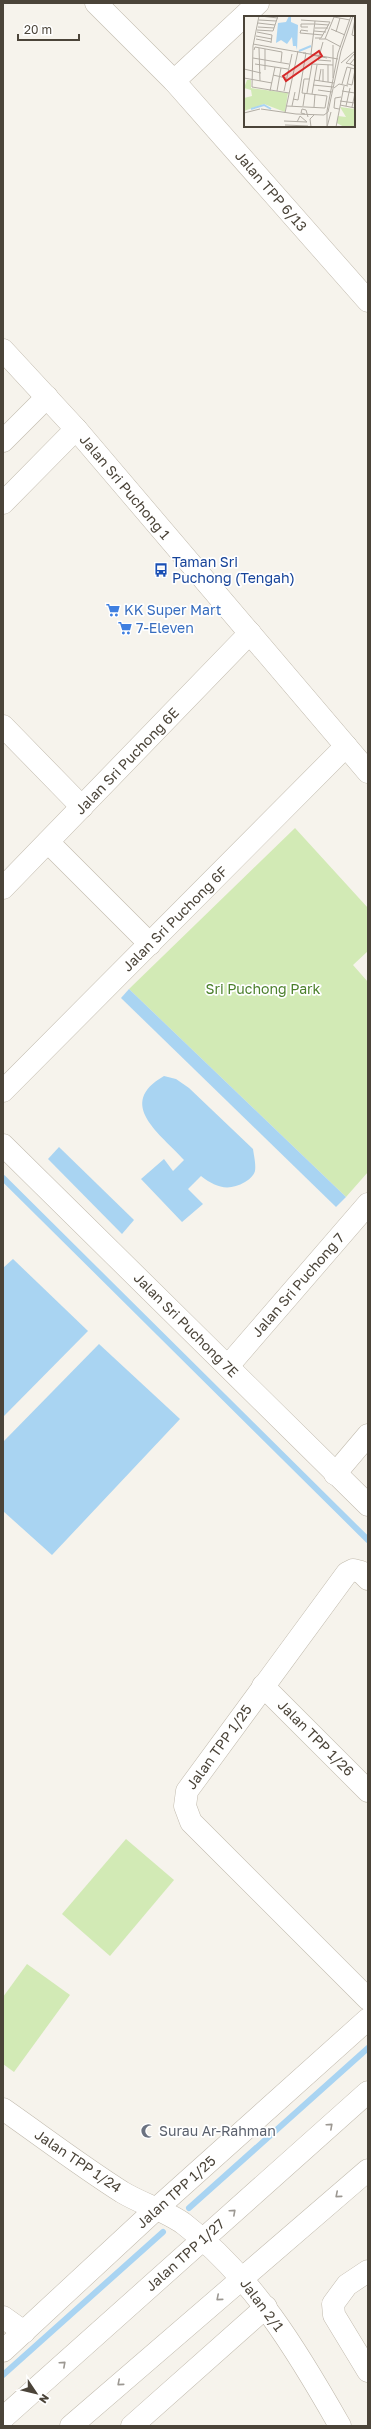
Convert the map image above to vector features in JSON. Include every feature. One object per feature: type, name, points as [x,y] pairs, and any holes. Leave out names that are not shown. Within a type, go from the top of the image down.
[{"type":"street","name":"Jalan TPP 6/13","points":[[96,3],[174,81],[368,301]]},
{"type":"street","points":[[174,81],[258,3]]},
{"type":"street","name":"Jalan Sri Puchong 1","points":[[3,350],[76,429],[368,772]]},
{"type":"street","points":[[3,441],[46,397]]},
{"type":"street","points":[[3,503],[76,429]]},
{"type":"street","name":"Jalan Sri Puchong 6E","points":[[3,888],[250,634]]},
{"type":"street","points":[[3,726],[82,807]]},
{"type":"street","name":"Jalan Sri Puchong 6F","points":[[3,1091],[346,746]]},
{"type":"street","points":[[48,842],[150,944]]},
{"type":"street","name":"Jalan Sri Puchong 7E","points":[[3,1145],[368,1505]]},
{"type":"street","name":"Jalan Sri Puchong 7","points":[[228,1366],[368,1204]]},
{"type":"street","points":[[335,1474],[368,1434]]},
{"type":"street","name":"Jalan TPP 1/25","points":[[368,1579],[361,1572],[353,1570],[348,1572],[186,1790],[185,1806],[191,1822],[368,1999]]},
{"type":"street","name":"Jalan TPP 1/26","points":[[263,1686],[368,1791]]},
{"type":"street","name":"Jalan TPP 1/25","points":[[3,2351],[155,2210],[368,2019]]},
{"type":"street","name":"Jalan TPP 1/27","points":[[3,2418],[368,2092]]},
{"type":"street","name":"Jalan TPP 1/24","points":[[3,2109],[123,2192],[155,2210]]},
{"type":"street","points":[[71,2426],[368,2170]]},
{"type":"street","name":"Jalan 2/1","points":[[155,2210],[183,2223],[243,2278],[266,2307],[340,2426]]},
{"type":"street","points":[[368,2271],[347,2285],[333,2304],[334,2315],[368,2371]]},
{"type":"street","points":[[132,2426],[266,2307]]},
{"type":"street","points":[[3,2317],[24,2332]]},
{"type":"green space","name":"Sri Puchong Park","points":[[295,828],[368,908],[368,951],[353,965],[368,982],[368,1172],[346,1197],[129,989]]},
{"type":"green space","points":[[126,1839],[174,1880],[110,1956],[62,1914]]},
{"type":"green space","points":[[27,1964],[70,1995],[14,2072],[3,2064],[3,1997]]},
{"type":"water","points":[[129,989],[346,1197],[336,1207],[121,998]]},
{"type":"water","points":[[164,1076],[176,1079],[189,1088],[253,1149],[255,1160],[255,1171],[250,1179],[233,1187],[222,1187],[211,1183],[201,1176],[188,1189],[203,1204],[182,1222],[141,1179],[164,1159],[173,1171],[184,1160],[147,1119],[143,1108],[143,1097],[150,1087]]},
{"type":"water","points":[[59,1147],[134,1220],[122,1234],[48,1159]]},
{"type":"water","points":[[13,1259],[88,1331],[3,1417],[3,1268]]},
{"type":"water","points":[[99,1344],[180,1419],[52,1555],[3,1511],[3,1442]]},
{"type":"waterway","points":[[3,1178],[368,1540]]},
{"type":"waterway","points":[[189,2208],[368,2048]]},
{"type":"waterway","points":[[3,2375],[163,2232]]},
{"type":"place","name":"Taman Sri Puchong (Tengah)","points":[[161,570]]},
{"type":"place","name":"KK Super Mart","points":[[113,610]]},
{"type":"place","name":"7-Eleven","points":[[125,628]]},
{"type":"place","name":"Surau Ar-Rahman","points":[[148,2131]]}]
